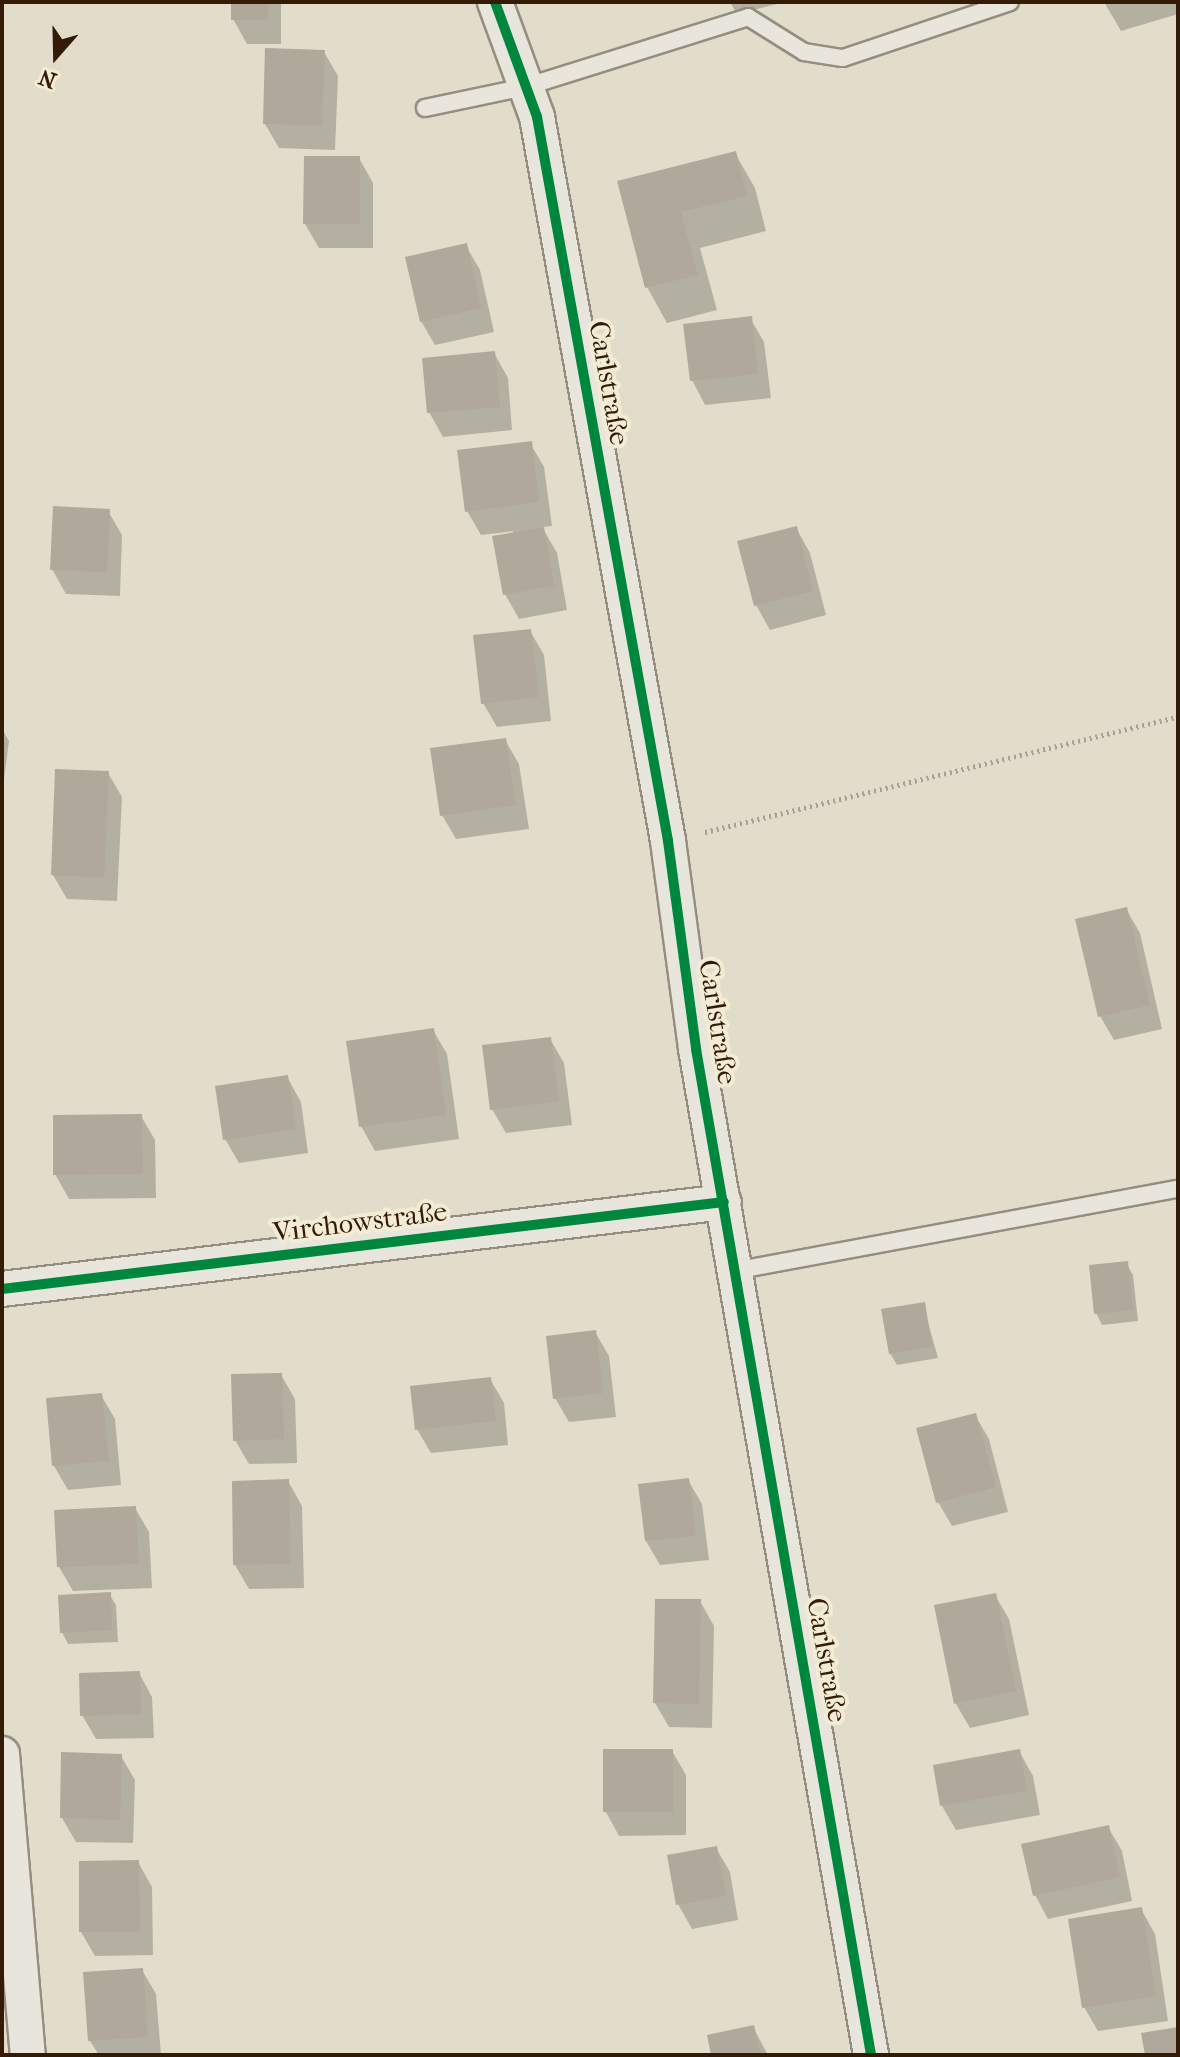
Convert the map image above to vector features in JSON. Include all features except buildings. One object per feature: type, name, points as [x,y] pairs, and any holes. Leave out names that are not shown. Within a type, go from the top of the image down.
[{"type":"street","name":"Carlstraße","points":[[495,2],[537,117],[668,841],[734,1271],[871,2055]]},
{"type":"street","name":"Virchowstraße","points":[[2,1289],[724,1202]]},
{"type":"street","points":[[2,1754],[28,2055]]},
{"type":"lane","points":[[425,108],[525,87],[750,10],[804,52],[843,58],[1010,2]]},
{"type":"lane","points":[[734,1271],[1178,1189]]},
{"type":"path","points":[[668,841],[1178,717]]},
{"type":"cycle path","points":[[495,2],[537,117],[668,841],[696,1049],[871,2055]]},
{"type":"cycle path","points":[[2,1289],[724,1202]]}]
